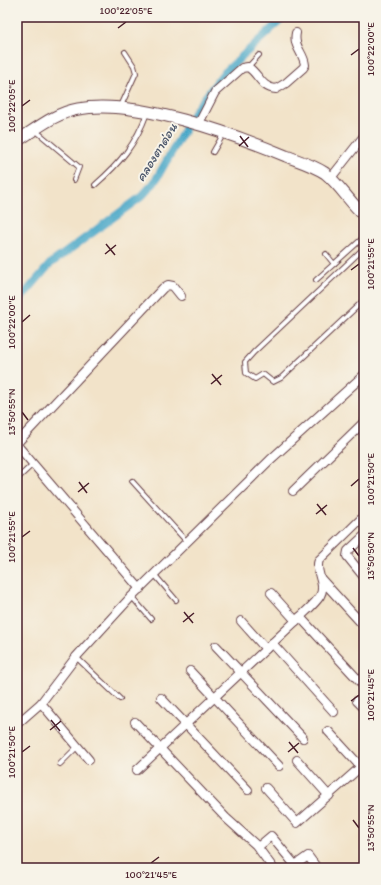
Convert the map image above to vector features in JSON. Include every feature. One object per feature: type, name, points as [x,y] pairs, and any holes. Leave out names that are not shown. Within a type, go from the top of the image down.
[{"type":"street","points":[[196,124],[215,92],[242,68],[248,67],[268,87],[276,89],[286,83],[305,65],[295,43],[296,33]]},
{"type":"street","points":[[17,141],[68,111],[93,108],[147,112],[178,119],[224,133],[264,147],[319,170],[330,178],[364,215]]},
{"type":"street","points":[[330,178],[364,136]]},
{"type":"street","points":[[140,589],[17,444],[163,288],[168,285],[173,286],[181,296]]},
{"type":"street","points":[[17,724],[41,703],[76,657],[154,574],[302,430],[364,375]]},
{"type":"street","points":[[293,491],[364,422]]},
{"type":"street","points":[[138,770],[214,696],[298,619],[320,595],[322,584],[317,565],[319,560],[364,516]]},
{"type":"street","points":[[364,536],[348,551],[347,556],[364,578]]},
{"type":"street","points":[[320,578],[364,626]]},
{"type":"street","points":[[272,593],[363,685]]},
{"type":"street","points":[[241,620],[269,646],[334,712]]},
{"type":"street","points":[[216,646],[303,738]]},
{"type":"street","points":[[190,671],[279,766]]},
{"type":"street","points":[[161,698],[248,790]]},
{"type":"street","points":[[357,701],[364,708]]},
{"type":"street","points":[[41,703],[89,760]]},
{"type":"street","points":[[135,722],[226,818],[258,847],[273,868]]},
{"type":"street","points":[[266,788],[297,823],[363,766],[328,731]]},
{"type":"street","points":[[297,760],[329,796]]},
{"type":"street","points":[[258,847],[271,836],[293,866],[308,856],[317,868]]},
{"type":"lane","points":[[120,109],[136,73],[134,66],[125,52]]},
{"type":"lane","points":[[248,67],[259,56]]},
{"type":"lane","points":[[95,185],[117,164],[136,140],[147,112]]},
{"type":"lane","points":[[35,130],[79,167],[74,180]]},
{"type":"lane","points":[[213,152],[224,133]]},
{"type":"lane","points":[[316,280],[364,237]]},
{"type":"lane","points":[[364,248],[254,352],[245,362],[246,373],[255,379],[263,374],[273,382],[281,378],[364,300]]},
{"type":"lane","points":[[326,254],[334,264]]},
{"type":"lane","points":[[17,480],[34,464]]},
{"type":"lane","points":[[132,481],[187,542]]},
{"type":"lane","points":[[154,574],[176,600]]},
{"type":"lane","points":[[132,597],[151,619]]},
{"type":"lane","points":[[76,657],[120,699]]},
{"type":"lane","points":[[60,764],[77,747]]},
{"type":"waterway","name":"คลองตาด่อน","points":[[17,303],[50,264],[141,197],[154,183],[195,111],[222,75],[284,17]]}]
